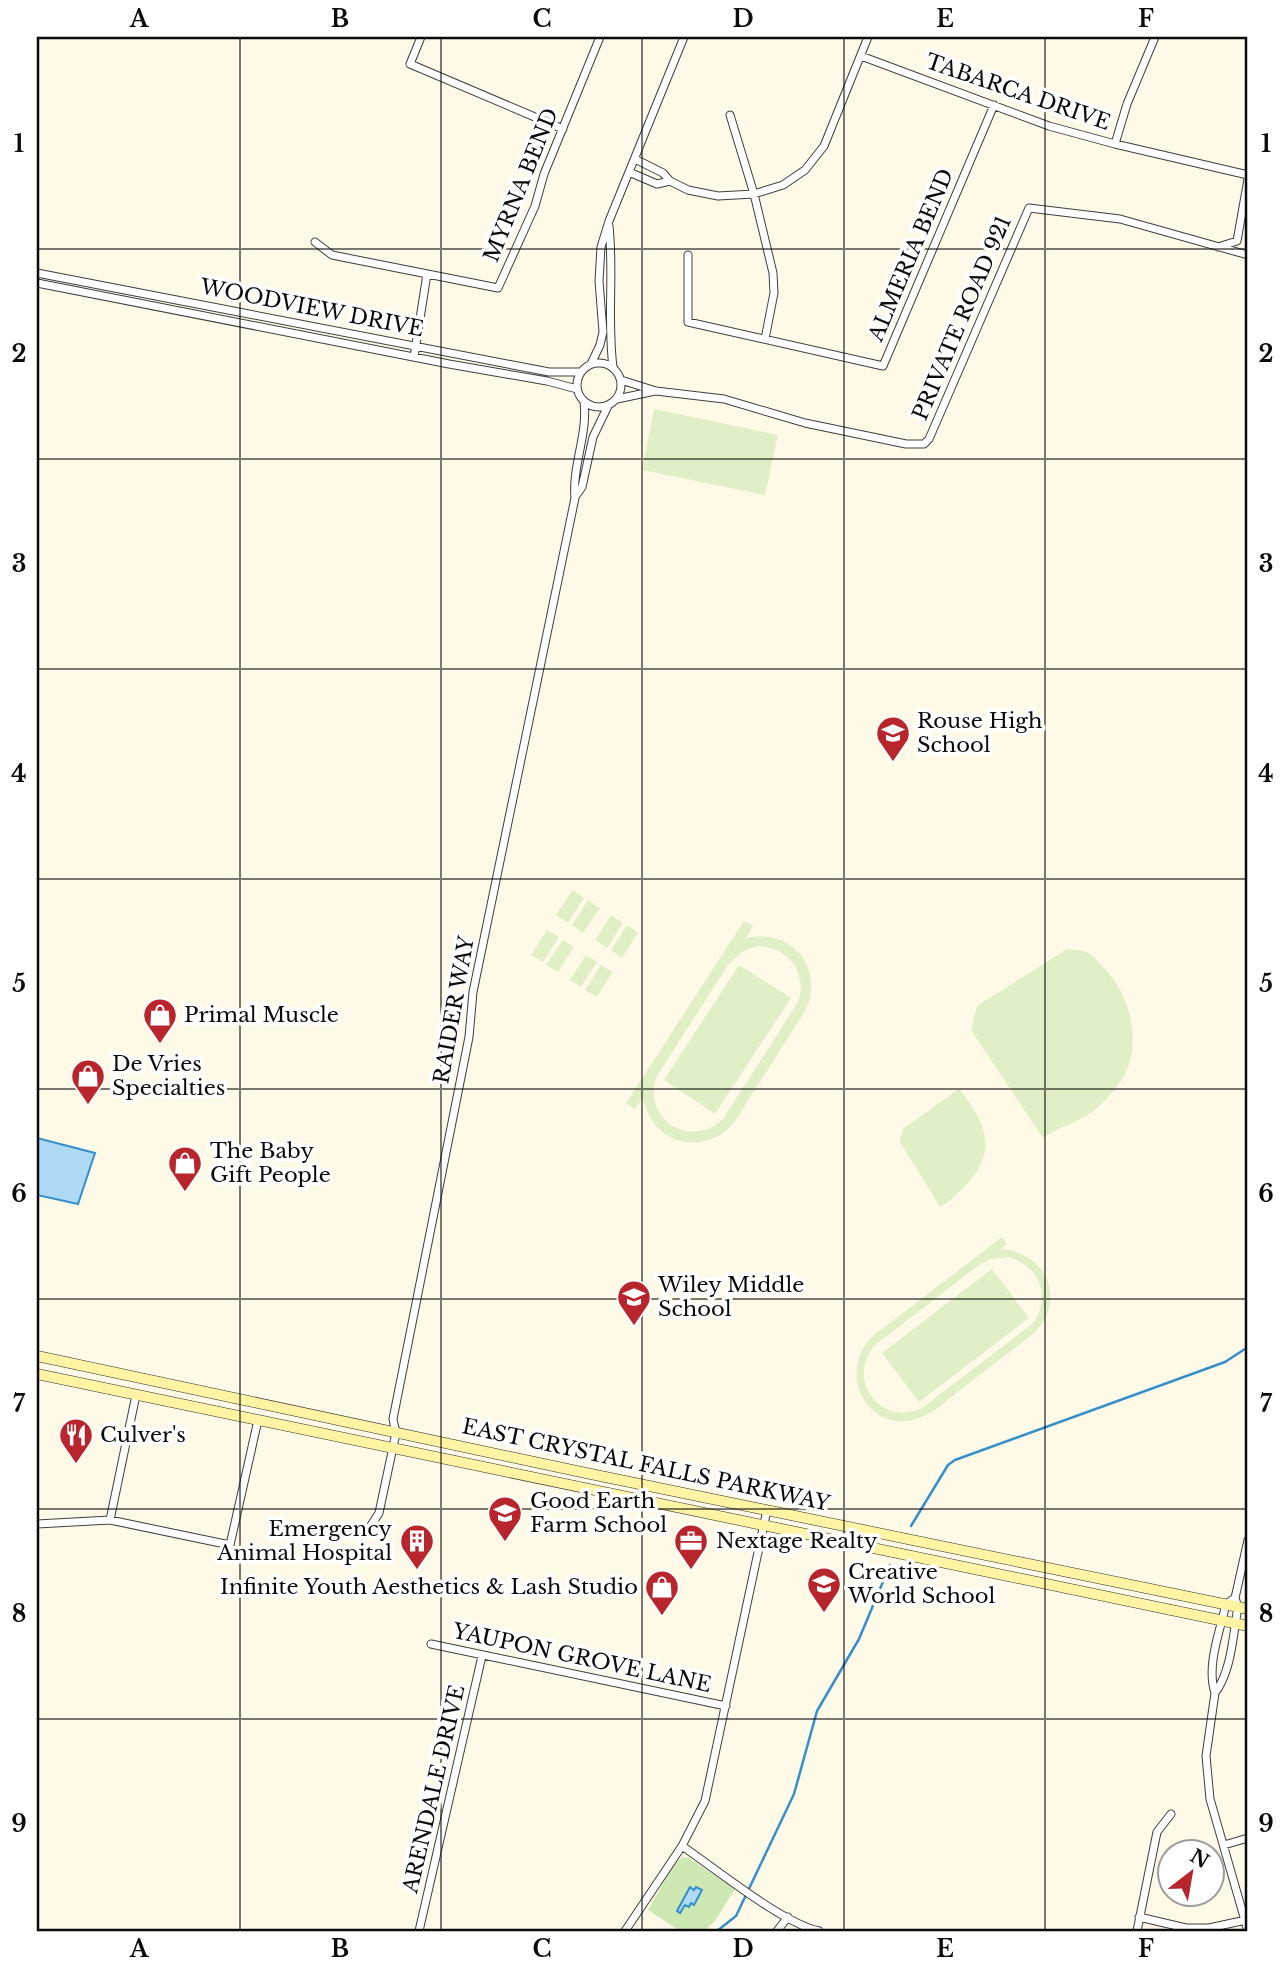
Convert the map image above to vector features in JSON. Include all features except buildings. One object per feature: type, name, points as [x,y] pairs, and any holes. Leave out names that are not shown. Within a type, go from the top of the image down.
[{"type":"main road","name":"EAST CRYSTAL FALLS PARKWAY","points":[[37,1356],[767,1510],[1237,1604]]},
{"type":"main road","name":"EAST CRYSTAL FALLS PARKWAY","points":[[37,1374],[1248,1626]]},
{"type":"main road","points":[[136,1395],[139,1378]]},
{"type":"main road","points":[[258,1420],[261,1405]]},
{"type":"main road","points":[[583,1489],[586,1472]]},
{"type":"main road","points":[[953,1548],[953,1565]]},
{"type":"street","points":[[421,37],[410,64],[563,129]]},
{"type":"street","name":"MYRNA BEND","points":[[315,242],[332,255],[498,288],[535,206],[544,174],[600,37]]},
{"type":"street","points":[[609,221],[612,247],[611,349],[613,367],[622,387],[617,399],[608,406],[597,408],[584,402],[577,389],[580,372],[591,364],[603,332],[601,247],[609,221],[684,37]]},
{"type":"street","points":[[635,159],[688,190],[718,196],[754,194],[783,185],[805,170],[824,146],[869,37]]},
{"type":"street","points":[[1115,144],[1127,104],[1155,37]]},
{"type":"street","name":"TABARCA DRIVE","points":[[861,56],[1049,125],[1248,177]]},
{"type":"street","name":"ALMERIA BEND","points":[[688,255],[688,322],[883,366],[994,105]]},
{"type":"street","points":[[730,115],[768,252],[774,293],[765,339]]},
{"type":"street","points":[[629,172],[657,184],[670,181]]},
{"type":"street","points":[[1218,247],[1237,241],[1248,177]]},
{"type":"street","name":"PRIVATE ROAD 921","points":[[621,380],[656,391],[724,399],[805,424],[906,444],[924,444],[929,439],[1029,208],[1120,219],[1248,255]]},
{"type":"street","name":"WOODVIEW DRIVE","points":[[37,273],[550,372],[580,372]]},
{"type":"street","points":[[414,357],[428,274]]},
{"type":"street","name":"WOODVIEW DRIVE","points":[[37,283],[577,389]]},
{"type":"street","points":[[591,364],[613,367]]},
{"type":"street","name":"PRIVATE ROAD 921","points":[[617,399],[656,391]]},
{"type":"street","name":"RAIDER WAY","points":[[370,1527],[379,1513],[396,1433],[393,1419],[469,1037],[476,978],[575,498],[574,484],[585,430],[584,402]]},
{"type":"street","name":"RAIDER WAY","points":[[575,498],[582,486],[593,437],[608,406]]},
{"type":"street","points":[[110,1520],[136,1395]]},
{"type":"street","points":[[37,1524],[110,1520],[230,1545],[258,1420]]},
{"type":"street","points":[[625,1931],[682,1846],[705,1801],[767,1510]]},
{"type":"street","points":[[1222,1839],[1210,1800],[1206,1755],[1215,1693],[1225,1671],[1235,1623],[1248,1540]]},
{"type":"street","points":[[1215,1693],[1211,1682],[1222,1620],[1237,1604]]},
{"type":"street","name":"YAUPON GROVE LANE","points":[[431,1644],[726,1706]]},
{"type":"street","name":"ARENDALE DRIVE","points":[[419,1931],[482,1656]]},
{"type":"street","points":[[1137,1931],[1157,1832],[1171,1814]]},
{"type":"street","points":[[1226,1844],[1248,1838]]},
{"type":"street","points":[[682,1846],[788,1917],[819,1931]]},
{"type":"street","points":[[1226,1852],[1248,1931]]},
{"type":"street","points":[[777,1931],[788,1917]]},
{"type":"street","points":[[1139,1917],[1186,1928],[1209,1928],[1246,1920]]},
{"type":"green space","points":[[654,409],[778,435],[765,495],[642,470]]},
{"type":"green space","points":[[573,890],[584,898],[568,923],[556,915]]},
{"type":"green space","points":[[588,900],[600,908],[583,933],[572,925]]},
{"type":"green space","points":[[611,915],[623,923],[607,948],[595,940]]},
{"type":"green space","points":[[744,921],[753,926],[746,938],[763,936],[778,939],[801,956],[808,968],[811,982],[810,997],[804,1013],[738,1117],[726,1131],[701,1142],[681,1141],[668,1136],[653,1122],[643,1098],[635,1109],[626,1103]],"holes":[[[753,947],[765,947],[784,954],[792,961],[800,980],[798,1002],[723,1119],[710,1128],[697,1131],[683,1130],[672,1125],[662,1117],[656,1105],[654,1091],[657,1076],[728,965],[742,952]]]},
{"type":"green space","points":[[627,925],[638,933],[622,958],[611,950]]},
{"type":"green space","points":[[547,930],[559,937],[543,962],[531,955]]},
{"type":"green space","points":[[563,940],[574,947],[558,972],[546,965]]},
{"type":"green space","points":[[1067,949],[1090,954],[1114,980],[1128,1009],[1132,1025],[1131,1057],[1117,1086],[1099,1106],[1086,1116],[1043,1138],[971,1030],[977,1006]]},
{"type":"green space","points":[[586,955],[597,962],[581,987],[570,980]]},
{"type":"green space","points":[[601,965],[613,972],[597,997],[585,990]]},
{"type":"green space","points":[[739,965],[791,998],[715,1114],[664,1080]]},
{"type":"green space","points":[[959,1089],[982,1125],[985,1149],[976,1173],[956,1195],[940,1207],[900,1142],[903,1129]]},
{"type":"green space","points":[[1002,1237],[1007,1244],[1001,1249],[1017,1252],[1031,1259],[1048,1281],[1049,1308],[1043,1322],[1032,1335],[940,1406],[919,1418],[901,1421],[885,1418],[872,1410],[862,1397],[857,1382],[857,1366],[862,1350],[874,1335]],"holes":[[[1008,1257],[1028,1267],[1040,1284],[1041,1304],[1032,1324],[922,1408],[907,1412],[893,1411],[881,1406],[872,1397],[866,1386],[864,1373],[866,1359],[874,1346],[979,1265],[990,1259]]]},
{"type":"green space","points":[[992,1269],[1029,1318],[919,1402],[882,1353]]},
{"type":"green space","points":[[683,1857],[689,1858],[735,1889],[715,1921],[704,1931],[680,1931],[648,1910],[669,1873]]},
{"type":"water","points":[[37,1138],[95,1153],[78,1204],[37,1195]]},
{"type":"water","points":[[690,1887],[702,1890],[694,1905],[685,1905],[680,1913],[677,1911]]},
{"type":"waterway","points":[[911,1526],[948,1465],[955,1460],[1225,1362],[1248,1347]]},
{"type":"waterway","points":[[717,1931],[736,1916],[794,1794],[817,1711],[859,1639],[890,1565]]},
{"type":"place","name":"Rouse High School","points":[[893,763]]},
{"type":"place","name":"Primal Muscle","points":[[160,1045]]},
{"type":"place","name":"De Vries Specialties","points":[[88,1106]]},
{"type":"place","name":"The Baby Gift People","points":[[185,1193]]},
{"type":"place","name":"Wiley Middle School","points":[[634,1327]]},
{"type":"place","name":"Culver's","points":[[76,1465]]},
{"type":"place","name":"Good Earth Farm School","points":[[505,1543]]},
{"type":"place","name":"Emergency Animal Hospital","points":[[417,1571]]},
{"type":"place","name":"Nextage Realty","points":[[691,1571]]},
{"type":"place","name":"Creative World School","points":[[824,1614]]},
{"type":"place","name":"Infinite Youth Aesthetics & Lash Studio","points":[[662,1617]]}]
